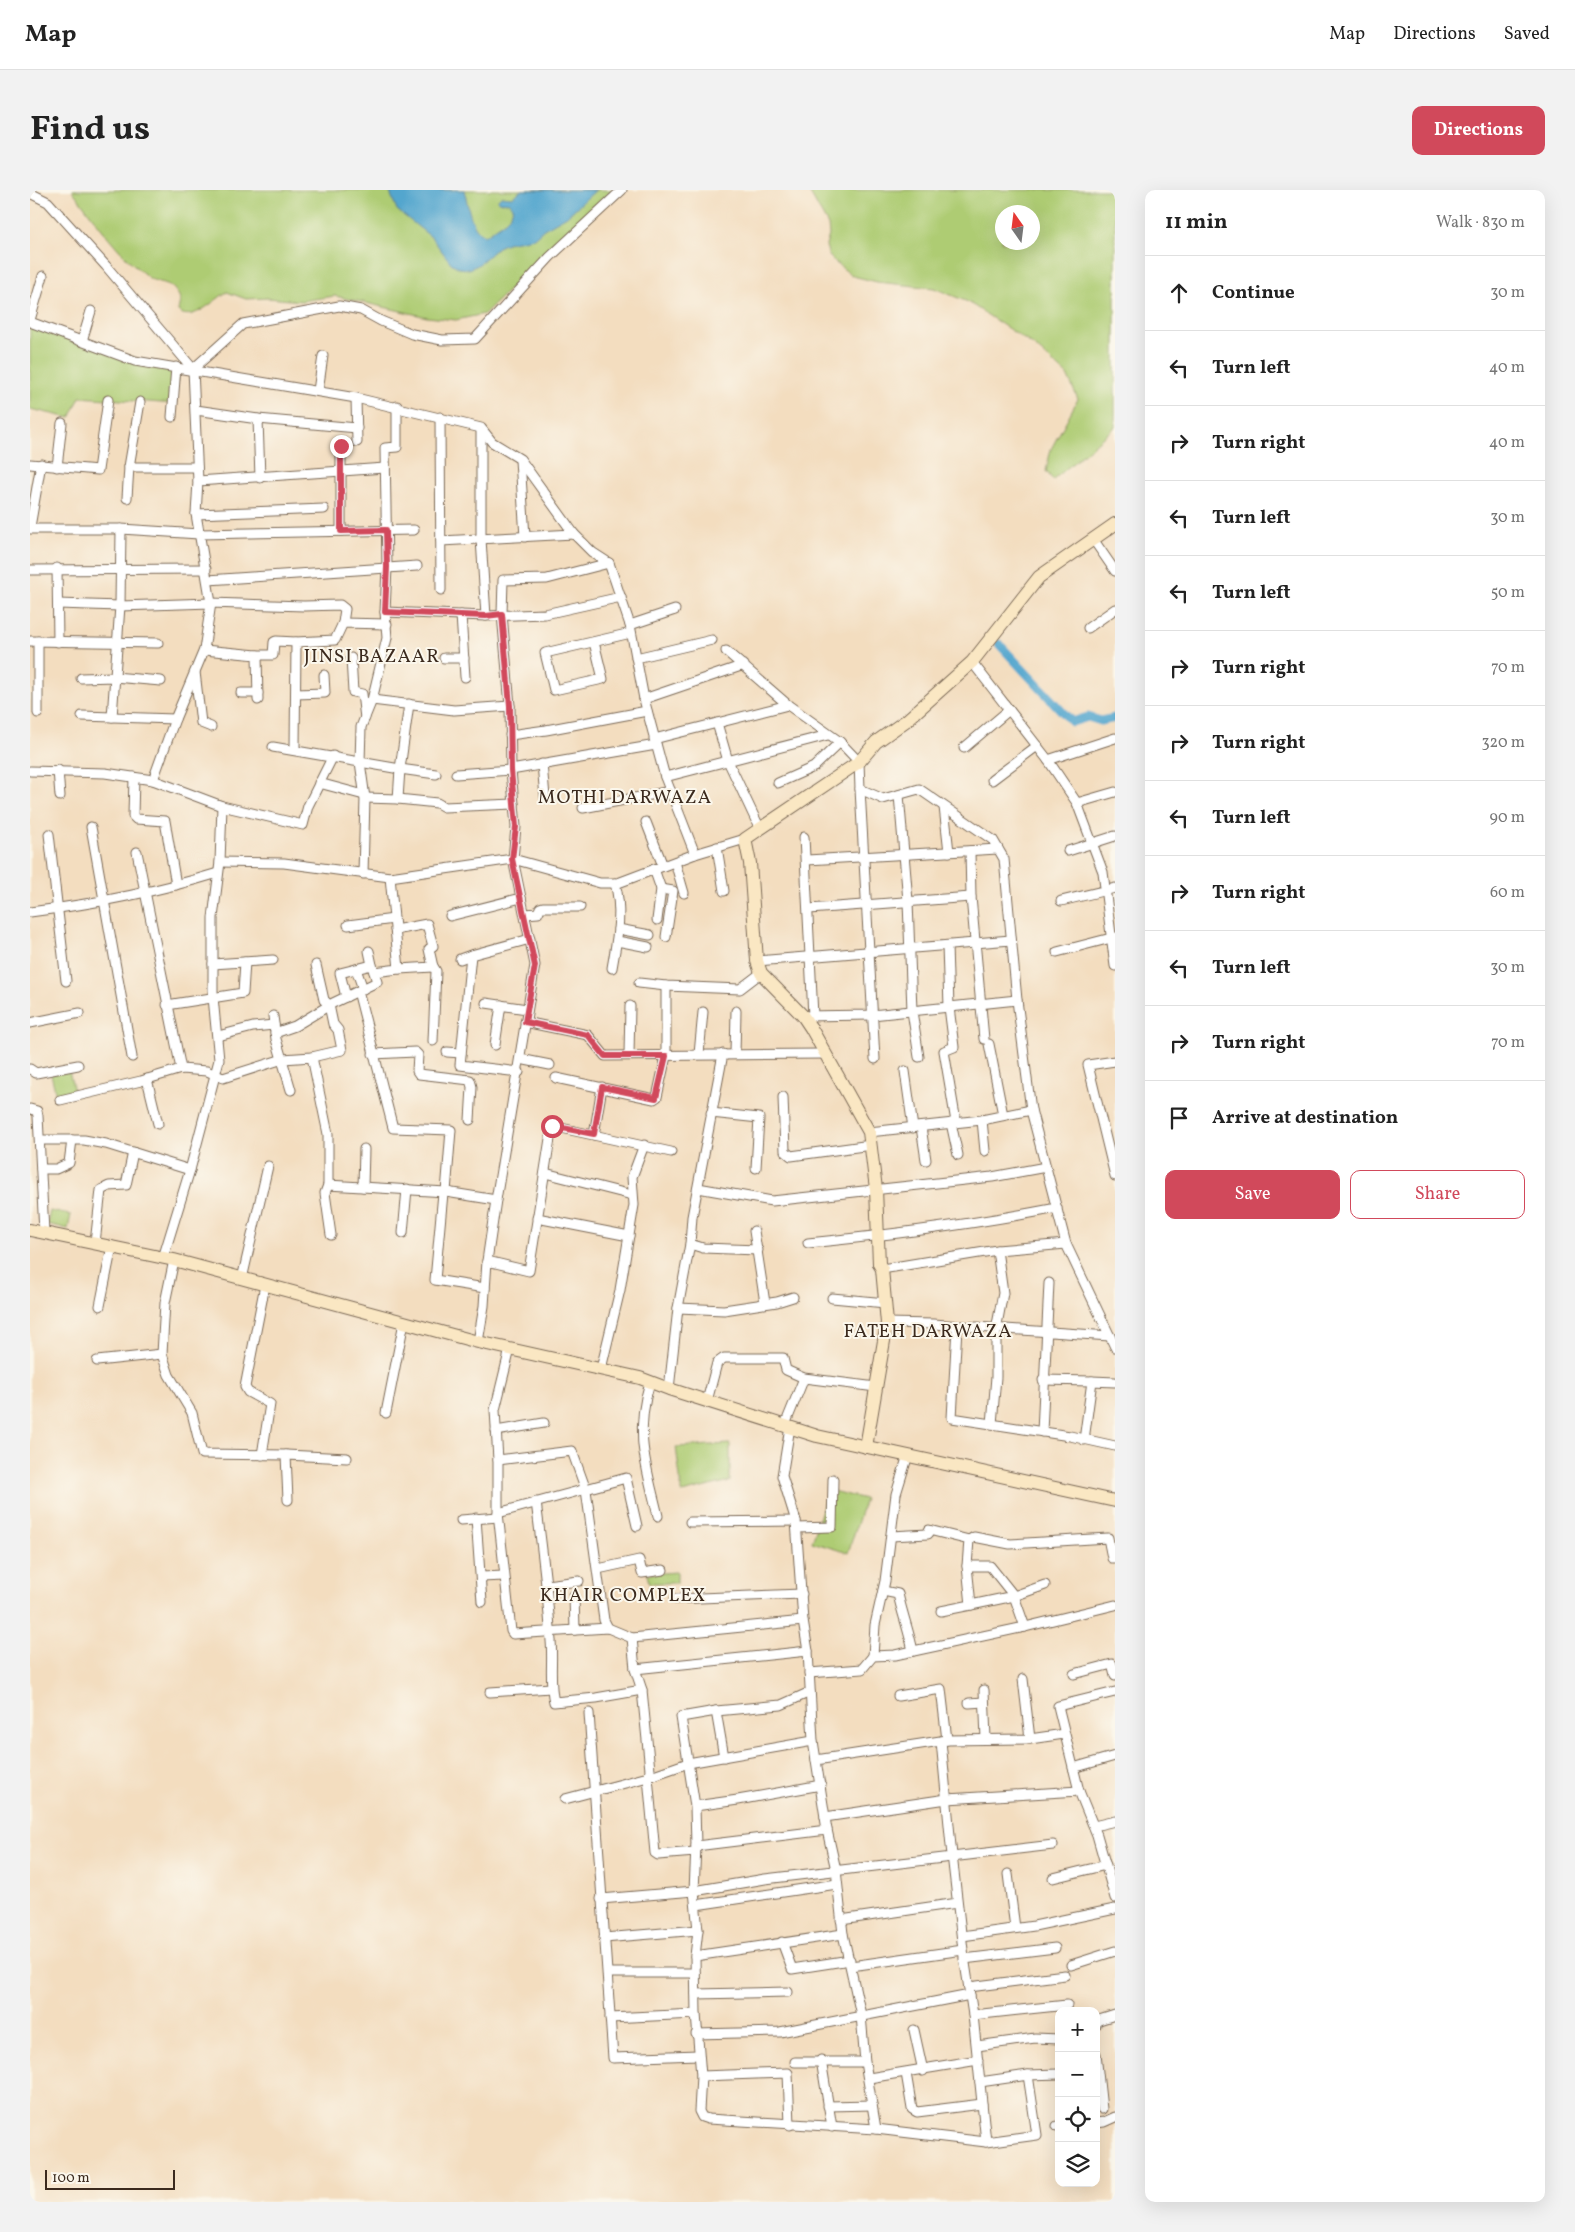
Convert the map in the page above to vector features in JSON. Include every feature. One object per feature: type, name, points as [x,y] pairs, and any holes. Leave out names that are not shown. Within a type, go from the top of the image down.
[{"type":"street","points":[[193,369],[243,324],[339,306],[361,310],[412,334],[442,340],[475,339],[550,257],[622,190]]},
{"type":"street","points":[[30,193],[48,202],[106,266],[193,369],[198,481],[196,514],[211,603],[204,650],[175,718],[153,780]]},
{"type":"street","points":[[43,276],[30,321],[82,341],[135,361],[176,366],[356,398],[397,406],[481,428],[492,442],[520,459],[574,534],[592,552],[609,563],[631,629],[644,699],[665,777],[695,854]]},
{"type":"street","points":[[82,341],[91,311]]},
{"type":"street","points":[[318,391],[324,356]]},
{"type":"street","points":[[172,417],[176,366]]},
{"type":"street","points":[[356,398],[356,442]]},
{"type":"street","points":[[30,464],[98,470],[108,400]]},
{"type":"street","points":[[127,498],[129,467],[140,402]]},
{"type":"street","points":[[363,874],[364,796],[360,762],[361,727],[372,700],[387,638],[385,612],[387,567],[386,448],[397,447],[397,406]]},
{"type":"street","points":[[196,410],[258,419],[357,428]]},
{"type":"street","points":[[440,417],[441,590]]},
{"type":"street","points":[[258,419],[260,478]]},
{"type":"street","points":[[56,467],[62,423]]},
{"type":"street","points":[[481,428],[481,539],[486,616]]},
{"type":"street","points":[[341,446],[341,531]]},
{"type":"street","points":[[520,459],[525,537]]},
{"type":"street","points":[[41,464],[30,528],[121,528],[199,534],[414,530]]},
{"type":"street","points":[[129,467],[197,467]]},
{"type":"street","points":[[198,481],[386,468]]},
{"type":"street","points":[[196,514],[324,509]]},
{"type":"street","points":[[220,862],[284,863],[390,877],[512,859],[600,883],[614,883],[695,854],[745,839],[859,762],[876,742],[907,720],[972,662],[1039,577],[1115,524]]},
{"type":"street","points":[[112,717],[120,606],[121,528]]},
{"type":"street","points":[[441,541],[574,534]]},
{"type":"street","points":[[1093,539],[1115,571]]},
{"type":"street","points":[[478,1342],[496,1200],[519,1072],[525,1022],[535,966],[512,859],[516,827],[511,770],[510,706],[502,614],[503,580],[547,579],[609,563]]},
{"type":"street","points":[[208,580],[417,566]]},
{"type":"street","points":[[30,570],[57,568],[206,569]]},
{"type":"street","points":[[57,568],[58,642]]},
{"type":"street","points":[[385,612],[486,616],[545,614],[621,597]]},
{"type":"street","points":[[58,604],[120,606],[211,603],[304,606],[340,605],[345,609],[343,623],[335,640],[276,641],[274,643],[273,655],[204,650]]},
{"type":"street","points":[[1088,628],[1115,609]]},
{"type":"street","points":[[594,642],[603,679],[554,690],[544,653],[594,642],[631,629],[675,610]]},
{"type":"street","points":[[461,615],[465,677]]},
{"type":"street","points":[[343,623],[387,624]]},
{"type":"street","points":[[636,658],[712,640]]},
{"type":"street","points":[[38,713],[34,686],[34,641],[158,643]]},
{"type":"street","points":[[295,749],[296,642]]},
{"type":"street","points":[[726,651],[788,705],[840,742],[859,762],[875,1059]]},
{"type":"street","points":[[242,692],[258,696],[257,655]]},
{"type":"street","points":[[352,658],[354,692],[362,693],[365,718]]},
{"type":"street","points":[[444,658],[464,658]]},
{"type":"street","points":[[972,662],[1048,760],[1077,803],[1102,872],[1113,937],[1115,966]]},
{"type":"street","points":[[644,699],[744,665]]},
{"type":"street","points":[[195,672],[201,722],[211,727]]},
{"type":"street","points":[[296,694],[325,693],[324,675]]},
{"type":"street","points":[[81,678],[114,677],[161,681]]},
{"type":"street","points":[[372,700],[454,710],[510,706]]},
{"type":"street","points":[[398,799],[400,769],[410,704]]},
{"type":"street","points":[[456,774],[511,770],[623,752],[717,723],[788,705]]},
{"type":"street","points":[[964,748],[1010,710]]},
{"type":"street","points":[[510,735],[647,711]]},
{"type":"street","points":[[82,716],[175,718]]},
{"type":"street","points":[[717,723],[728,761],[760,829]]},
{"type":"street","points":[[665,777],[828,735]]},
{"type":"street","points":[[1048,760],[1115,738]]},
{"type":"street","points":[[778,783],[814,766],[840,742]]},
{"type":"street","points":[[992,780],[1037,746]]},
{"type":"street","points":[[273,747],[295,749],[436,774]]},
{"type":"street","points":[[30,770],[105,773],[153,780],[222,806],[303,825],[308,806],[333,756]]},
{"type":"street","points":[[542,764],[545,797]]},
{"type":"street","points":[[58,770],[60,796]]},
{"type":"street","points":[[134,778],[132,816],[136,819],[165,821],[176,885]]},
{"type":"street","points":[[319,783],[364,796],[436,803],[444,807],[514,804]]},
{"type":"street","points":[[860,789],[883,798],[919,790],[993,840],[1004,859],[1017,1000],[1031,1110],[1066,1244],[1115,1347]]},
{"type":"street","points":[[583,808],[671,791]]},
{"type":"street","points":[[1077,803],[1115,792]]},
{"type":"street","points":[[899,795],[908,902],[912,1011],[919,1057]]},
{"type":"street","points":[[222,806],[220,862],[213,918],[213,997],[219,1060],[169,1259],[162,1354],[169,1375],[192,1413],[202,1454],[347,1458]]},
{"type":"street","points":[[944,807],[950,852]]},
{"type":"street","points":[[646,822],[658,868],[661,889],[656,920]]},
{"type":"street","points":[[91,827],[132,1057]]},
{"type":"street","points":[[49,834],[66,981]]},
{"type":"street","points":[[804,836],[807,860],[811,957],[808,1016]]},
{"type":"street","points":[[1068,851],[1115,836]]},
{"type":"street","points":[[745,839],[750,863],[759,967],[808,1016],[824,1054],[870,1139],[876,1189],[879,1264],[882,1268],[887,1323],[866,1447]]},
{"type":"street","points":[[717,847],[724,891]]},
{"type":"street","points":[[807,860],[998,849]]},
{"type":"street","points":[[970,851],[971,897],[981,1005],[986,1041],[1003,1115]]},
{"type":"street","points":[[137,852],[181,1069]]},
{"type":"street","points":[[675,862],[684,893]]},
{"type":"street","points":[[30,912],[104,902],[218,873]]},
{"type":"street","points":[[390,877],[399,969]]},
{"type":"street","points":[[612,968],[620,916],[618,896],[614,883]]},
{"type":"street","points":[[1061,901],[1115,888]]},
{"type":"street","points":[[661,889],[672,891],[666,937]]},
{"type":"street","points":[[809,909],[971,897]]},
{"type":"street","points":[[450,916],[521,898]]},
{"type":"street","points":[[525,914],[538,913],[541,907],[580,907]]},
{"type":"street","points":[[348,925],[394,919]]},
{"type":"street","points":[[395,930],[427,924],[433,946],[430,949],[433,966],[436,971],[433,1041]]},
{"type":"street","points":[[618,929],[650,935]]},
{"type":"street","points":[[1058,952],[1113,937]]},
{"type":"street","points":[[460,959],[530,939]]},
{"type":"street","points":[[639,983],[740,989],[759,967],[811,957],[1011,940]]},
{"type":"street","points":[[617,941],[648,947]]},
{"type":"street","points":[[946,946],[949,1007],[954,1046],[944,1051],[958,1155]]},
{"type":"street","points":[[218,1036],[253,1027],[295,1026],[329,1005],[377,982],[369,951]]},
{"type":"street","points":[[471,955],[460,1065],[519,1072]]},
{"type":"street","points":[[213,964],[273,960]]},
{"type":"street","points":[[167,1005],[243,993],[245,962]]},
{"type":"street","points":[[60,1100],[181,1069],[217,1073],[223,1078],[283,1059],[312,1057],[342,1050],[338,1030],[334,1024],[329,1005],[324,1000],[316,964]]},
{"type":"street","points":[[346,997],[340,973],[356,970],[433,966]]},
{"type":"street","points":[[356,970],[373,1054],[393,1128],[451,1130],[435,1280],[486,1288]]},
{"type":"street","points":[[556,1078],[656,1098],[666,1056],[666,986]]},
{"type":"street","points":[[808,1016],[872,1015],[1017,1000]]},
{"type":"street","points":[[486,1004],[527,1009]]},
{"type":"street","points":[[495,1045],[501,1006]]},
{"type":"street","points":[[629,1055],[630,1006]]},
{"type":"street","points":[[735,1054],[736,1011]]},
{"type":"street","points":[[699,1054],[703,1012]]},
{"type":"street","points":[[30,1023],[80,1013]]},
{"type":"street","points":[[525,1022],[588,1035],[605,1056],[824,1054]]},
{"type":"street","points":[[274,1025],[291,1090]]},
{"type":"street","points":[[373,1054],[415,1052],[418,1055],[417,1072],[419,1074],[470,1080],[472,1087],[470,1120]]},
{"type":"street","points":[[447,1052],[461,1053]]},
{"type":"street","points":[[669,1389],[678,1308],[690,1244],[692,1217],[723,1054]]},
{"type":"street","points":[[312,1057],[328,1134],[328,1185],[325,1193],[331,1235]]},
{"type":"street","points":[[520,1059],[550,1065]]},
{"type":"street","points":[[1115,1061],[1088,1065],[1112,1151],[1115,1176]]},
{"type":"street","points":[[30,1069],[36,1073],[78,1065]]},
{"type":"street","points":[[905,1071],[926,1160]]},
{"type":"street","points":[[147,1079],[158,1124]]},
{"type":"street","points":[[594,1134],[602,1087]]},
{"type":"street","points":[[784,1096],[785,1151],[791,1156],[823,1153],[917,1128],[953,1122],[982,1120],[1031,1110]]},
{"type":"street","points":[[30,1109],[37,1111],[38,1116],[44,1232]]},
{"type":"street","points":[[711,1113],[759,1118],[756,1168]]},
{"type":"street","points":[[982,1120],[985,1151]]},
{"type":"street","points":[[487,1261],[530,1271],[552,1126],[671,1152]]},
{"type":"street","points":[[40,1140],[72,1140],[106,1144],[190,1170]]},
{"type":"street","points":[[41,1168],[61,1168],[69,1163],[72,1140]]},
{"type":"street","points":[[601,1369],[620,1290],[629,1236],[634,1205],[632,1177],[644,1145]]},
{"type":"street","points":[[364,1149],[364,1187]]},
{"type":"street","points":[[95,1243],[101,1190],[109,1186],[126,1185],[133,1152]]},
{"type":"street","points":[[242,1279],[268,1166]]},
{"type":"street","points":[[698,1188],[772,1201],[992,1177],[1046,1167]]},
{"type":"street","points":[[545,1173],[632,1195]]},
{"type":"street","points":[[328,1185],[444,1193],[496,1200]]},
{"type":"street","points":[[403,1232],[407,1190]]},
{"type":"street","points":[[808,1243],[879,1236],[1057,1208]]},
{"type":"street","points":[[537,1218],[629,1236]]},
{"type":"street","points":[[30,1230],[169,1259],[478,1342],[640,1378],[818,1436],[1115,1501]]},
{"type":"street","points":[[754,1230],[765,1303]]},
{"type":"street","points":[[690,1244],[702,1248],[758,1250]]},
{"type":"street","points":[[882,1268],[997,1250],[1066,1244]]},
{"type":"street","points":[[100,1306],[112,1246]]},
{"type":"street","points":[[992,1424],[996,1377],[996,1330],[1002,1293],[997,1250]]},
{"type":"street","points":[[1042,1432],[1049,1283]]},
{"type":"street","points":[[262,1455],[270,1404],[248,1392],[245,1387],[265,1285]]},
{"type":"street","points":[[678,1308],[724,1310],[793,1298]]},
{"type":"street","points":[[832,1298],[886,1303]]},
{"type":"street","points":[[386,1413],[404,1322]]},
{"type":"street","points":[[887,1323],[932,1324],[996,1330],[1110,1336]]},
{"type":"street","points":[[957,1327],[952,1418],[1115,1446]]},
{"type":"street","points":[[510,1349],[495,1410],[498,1460],[498,1515],[512,1633],[515,1635],[608,1628],[632,1638],[803,1621]]},
{"type":"street","points":[[97,1361],[162,1354]]},
{"type":"street","points":[[707,1401],[717,1363],[721,1359],[783,1358],[786,1370],[804,1378],[876,1386]]},
{"type":"street","points":[[804,1378],[788,1426],[782,1476],[796,1524],[803,1621],[808,1651],[813,1741],[827,1830],[836,1870],[843,1934],[861,2015],[865,2062],[876,2129]]},
{"type":"street","points":[[1043,1380],[1115,1382]]},
{"type":"street","points":[[1084,1440],[1092,1381]]},
{"type":"street","points":[[650,1382],[642,1407],[642,1447],[658,1516]]},
{"type":"street","points":[[496,1431],[544,1423]]},
{"type":"street","points":[[498,1460],[572,1451],[586,1490],[604,1620],[608,1628]]},
{"type":"street","points":[[286,1455],[288,1500]]},
{"type":"street","points":[[808,1673],[862,1669],[873,1656],[875,1625],[883,1591],[896,1494],[908,1455]]},
{"type":"street","points":[[461,1520],[498,1515],[536,1502],[626,1478],[637,1526]]},
{"type":"street","points":[[690,1522],[796,1524],[832,1527],[833,1479]]},
{"type":"street","points":[[536,1502],[551,1632],[553,1662],[550,1669],[554,1702],[596,1698],[642,1690]]},
{"type":"street","points":[[476,1518],[482,1602]]},
{"type":"street","points":[[891,1536],[928,1534],[929,1530],[969,1540],[974,1537],[1010,1544],[1108,1538],[1112,1558],[1115,1558]]},
{"type":"street","points":[[969,1540],[967,1566],[971,1605]]},
{"type":"street","points":[[598,1569],[639,1560],[642,1573],[663,1570]]},
{"type":"street","points":[[967,1566],[990,1566],[1014,1596],[1025,1627]]},
{"type":"street","points":[[481,1577],[504,1576]]},
{"type":"street","points":[[546,1585],[579,1581]]},
{"type":"street","points":[[941,1611],[1014,1596],[1045,1585]]},
{"type":"street","points":[[883,1591],[898,1594],[902,1614],[906,1618],[914,1651]]},
{"type":"street","points":[[675,1599],[802,1594]]},
{"type":"street","points":[[574,1596],[575,1630]]},
{"type":"street","points":[[873,1656],[895,1655],[914,1651],[1115,1605]]},
{"type":"street","points":[[632,1638],[636,1669],[642,1690],[650,1770],[648,1777],[655,1853],[658,1855],[827,1830]]},
{"type":"street","points":[[636,1669],[808,1651]]},
{"type":"street","points":[[1074,1674],[1114,1663],[1115,1676]]},
{"type":"street","points":[[1023,1679],[1030,1739]]},
{"type":"street","points":[[490,1692],[551,1688]]},
{"type":"street","points":[[898,1696],[941,1689],[947,1799],[957,1903],[973,2014],[986,2142]]},
{"type":"street","points":[[984,1690],[986,1739]]},
{"type":"street","points":[[810,1692],[781,1705],[716,1711],[681,1717],[695,1806],[696,1849],[694,1891],[698,1930],[695,1956],[696,2034],[701,2076],[699,2111],[702,2118],[876,2129],[986,2142],[1037,2134],[1028,2075]]},
{"type":"street","points":[[1115,1692],[1058,1706],[1072,1768],[1079,1791],[1094,1826],[1113,1885],[1115,1898]]},
{"type":"street","points":[[969,1703],[984,1702]]},
{"type":"street","points":[[716,1711],[724,1757]]},
{"type":"street","points":[[589,1713],[613,2058],[698,2055]]},
{"type":"street","points":[[816,1760],[944,1740],[1030,1739],[1064,1734]]},
{"type":"street","points":[[565,1799],[648,1777],[688,1763],[813,1741]]},
{"type":"street","points":[[1072,1768],[1115,1756]]},
{"type":"street","points":[[695,1806],[821,1785]]},
{"type":"street","points":[[825,1817],[947,1799],[1079,1791]]},
{"type":"street","points":[[1094,1826],[1115,1821]]},
{"type":"street","points":[[602,1899],[694,1891],[836,1870],[1053,1845]]},
{"type":"street","points":[[1053,1878],[1106,1865]]},
{"type":"street","points":[[1008,1874],[1015,1928]]},
{"type":"street","points":[[696,1905],[837,1884]]},
{"type":"street","points":[[841,1920],[957,1903]]},
{"type":"street","points":[[962,1936],[1115,1909]]},
{"type":"street","points":[[604,1938],[698,1930]]},
{"type":"street","points":[[695,1956],[843,1934]]},
{"type":"street","points":[[782,1942],[792,1970],[850,1963],[1055,1948]]},
{"type":"street","points":[[1071,1965],[1115,1951]]},
{"type":"street","points":[[608,1973],[695,1973]]},
{"type":"street","points":[[696,2034],[780,2032],[837,2023],[861,2015],[969,1991],[1065,1975]]},
{"type":"street","points":[[696,1994],[788,1992]]},
{"type":"street","points":[[973,2014],[1067,2005]]},
{"type":"street","points":[[610,2018],[696,2014]]},
{"type":"street","points":[[1100,2020],[1115,2015]]},
{"type":"street","points":[[914,2030],[923,2071]]},
{"type":"street","points":[[976,2046],[1035,2038],[1055,2039]]},
{"type":"street","points":[[795,2062],[821,2060],[865,2062]]},
{"type":"street","points":[[821,2060],[832,2127]]},
{"type":"street","points":[[869,2078],[923,2071],[978,2060]]},
{"type":"street","points":[[701,2076],[788,2073],[790,2125]]},
{"type":"street","points":[[906,2073],[912,2109],[917,2112],[982,2104]]},
{"type":"street","points":[[980,2082],[1028,2075],[1055,2074]]},
{"type":"street","points":[[1100,2093],[1102,2108]]},
{"type":"street","points":[[828,2106],[872,2105]]},
{"type":"street","points":[[1100,2123],[1115,2117]]},
{"type":"green space","points":[[72,190],[612,190],[484,314],[456,320],[427,317],[335,296],[301,301],[268,298],[246,299],[227,292],[196,313],[184,314],[178,311],[179,295],[174,289],[167,284],[155,281],[137,268],[107,236]]},
{"type":"green space","points":[[808,190],[1115,190],[1115,427],[1053,480],[1046,471],[1051,449],[1078,399],[1067,375],[1033,345],[968,302],[934,288],[877,282],[853,276],[829,256],[826,246],[829,235],[828,225]]},
{"type":"green space","points":[[30,323],[177,372],[175,404],[80,397],[70,418],[30,409]]},
{"type":"green space","points":[[69,1071],[74,1091],[56,1095],[51,1074]]},
{"type":"green space","points":[[50,1211],[71,1215],[68,1229],[47,1224]]},
{"type":"green space","points":[[730,1444],[730,1481],[682,1493],[676,1447]]},
{"type":"green space","points":[[828,1490],[865,1499],[848,1553],[812,1542]]},
{"type":"green space","points":[[677,1572],[677,1583],[649,1583],[647,1574]]},
{"type":"water","points":[[389,190],[464,190],[473,222],[485,236],[511,215],[513,207],[510,203],[498,202],[501,196],[512,197],[522,190],[596,190],[567,216],[544,229],[534,238],[507,243],[498,247],[478,265],[469,269],[459,268],[451,263],[431,237],[397,210]]},
{"type":"waterway","points":[[999,644],[1072,722],[1088,717],[1101,721],[1115,718]]},
{"type":"district","name":"JINSI BAZAAR","points":[[372,655]]},
{"type":"district","name":"MOTHI DARWAZA","points":[[625,796]]},
{"type":"district","name":"FATEH DARWAZA","points":[[928,1330]]},
{"type":"district","name":"KHAIR COMPLEX","points":[[623,1594]]},
{"type":"route","points":[[341,446],[341,531],[386,530],[385,612],[486,616],[502,614],[510,706],[511,770],[516,827],[512,859],[535,966],[525,1022],[588,1035],[605,1056],[666,1056],[656,1098],[602,1087],[594,1134],[552,1126]]}]
